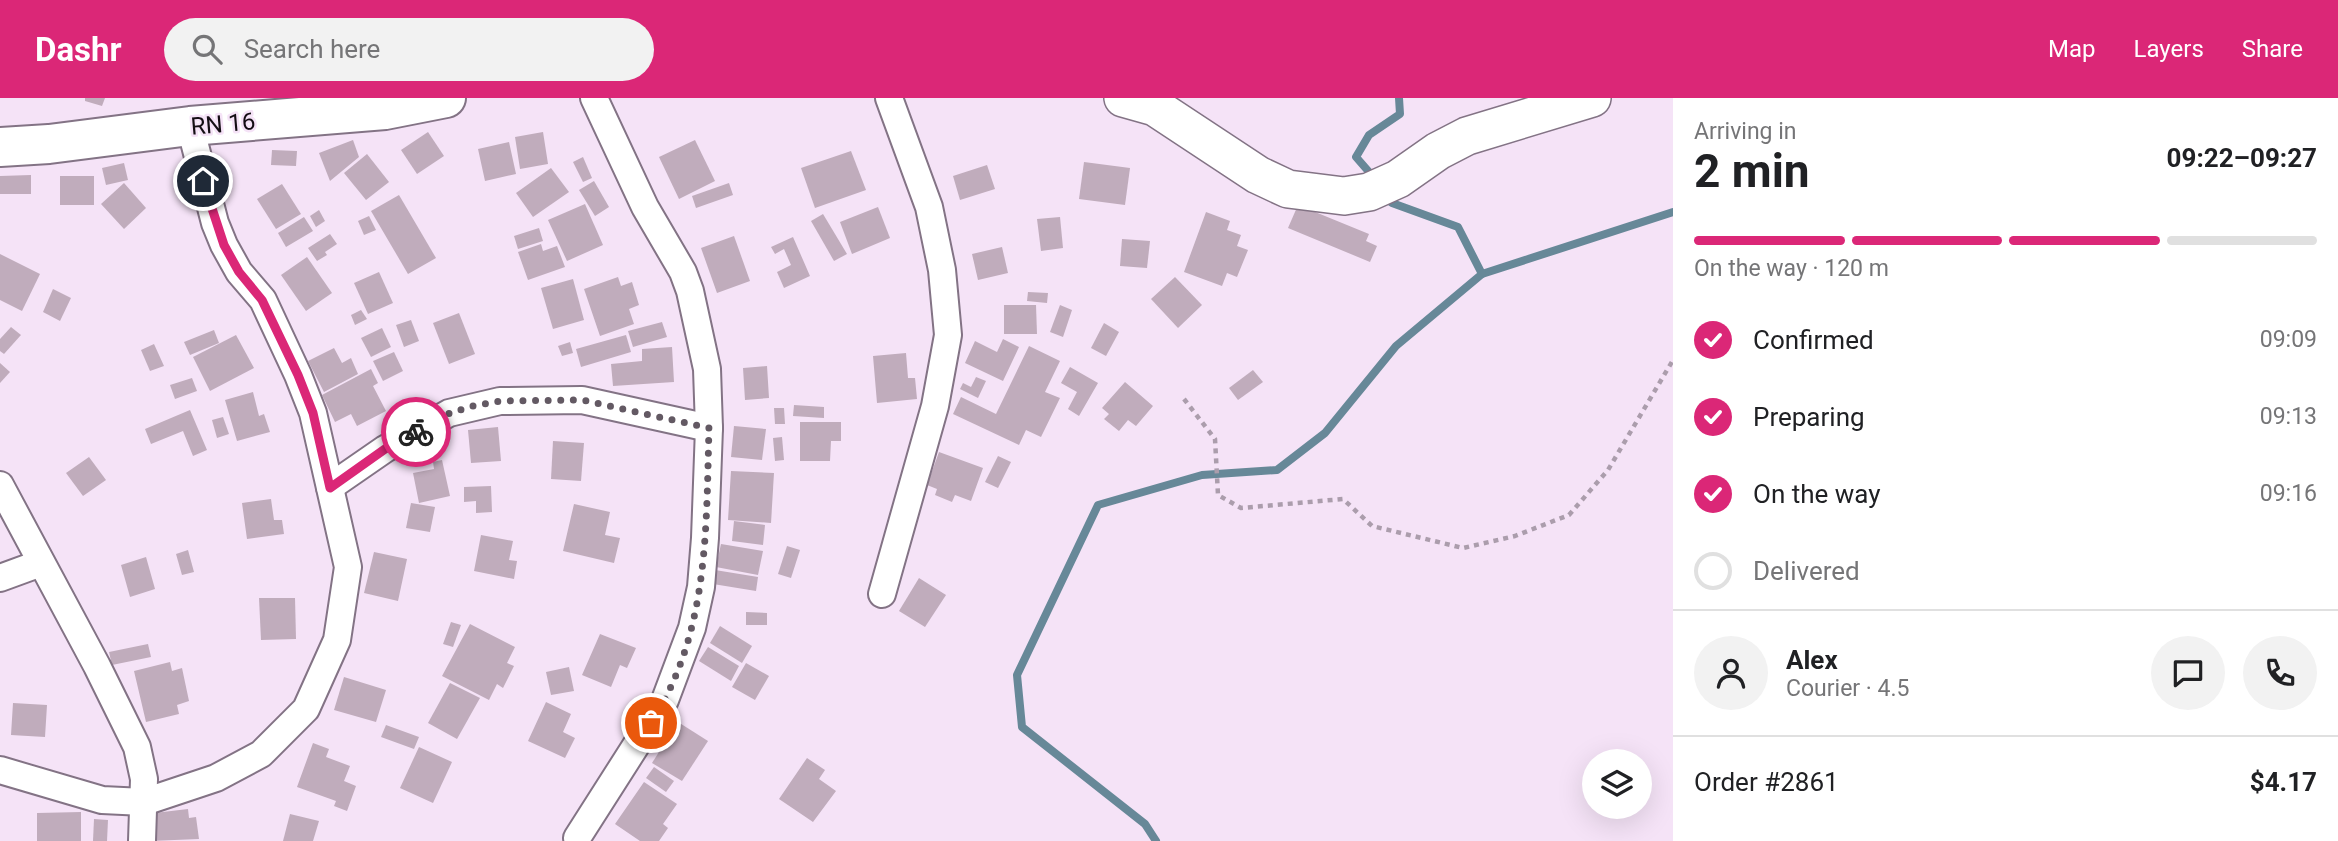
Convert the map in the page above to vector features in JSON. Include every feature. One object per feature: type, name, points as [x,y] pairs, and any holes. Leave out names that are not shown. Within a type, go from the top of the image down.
[{"type":"main road","name":"RN 16","points":[[0,147],[49,144],[190,126],[385,110],[446,98]]},
{"type":"main road","points":[[1123,98],[1155,107],[1258,175],[1288,189],[1344,196],[1369,192],[1398,178],[1438,151],[1467,136],[1541,104],[1592,98]]},
{"type":"street","points":[[577,838],[665,700],[692,628],[701,587],[709,428],[707,369],[690,290],[683,272],[645,207],[594,98]]},
{"type":"street","points":[[882,594],[935,406],[948,335],[942,270],[929,207],[889,98]]},
{"type":"street","points":[[0,770],[102,800],[144,802],[216,778],[261,754],[306,709],[337,640],[348,567],[313,413],[262,300],[239,272],[224,245],[215,223],[190,126]]},
{"type":"street","points":[[330,488],[385,449],[450,413],[500,401],[582,400],[709,428]]},
{"type":"street","points":[[0,485],[137,747],[144,779],[142,841]]},
{"type":"street","points":[[0,578],[41,563]]},
{"type":"path","points":[[1184,399],[1215,439],[1218,495],[1241,508],[1343,499],[1372,526],[1463,548],[1515,536],[1569,515],[1608,470],[1673,360]]},
{"type":"building","points":[[85,98],[105,98],[102,106],[85,101]]},
{"type":"building","points":[[428,132],[444,156],[417,174],[401,150]]},
{"type":"building","points":[[543,132],[548,164],[520,169],[515,137]]},
{"type":"building","points":[[353,140],[359,157],[330,181],[319,153]]},
{"type":"building","points":[[695,140],[715,181],[679,199],[659,157]]},
{"type":"building","points":[[509,142],[516,174],[485,181],[478,149]]},
{"type":"building","points":[[272,150],[297,151],[296,166],[271,165]]},
{"type":"building","points":[[851,151],[866,190],[815,208],[801,168]]},
{"type":"building","points":[[367,154],[389,182],[366,200],[344,173]]},
{"type":"building","points":[[583,157],[592,178],[583,182],[573,162]]},
{"type":"building","points":[[1084,162],[1130,168],[1125,205],[1079,199]]},
{"type":"building","points":[[124,163],[128,180],[106,185],[102,168]]},
{"type":"building","points":[[987,165],[995,189],[960,200],[953,176]]},
{"type":"building","points":[[551,168],[569,192],[533,217],[516,193]]},
{"type":"building","points":[[31,175],[31,194],[0,194],[0,176]]},
{"type":"building","points":[[60,176],[94,176],[94,205],[60,205]]},
{"type":"building","points":[[594,181],[609,207],[595,216],[579,190]]},
{"type":"building","points":[[124,183],[146,208],[124,229],[101,204]]},
{"type":"building","points":[[729,183],[733,195],[696,208],[692,196]]},
{"type":"building","points":[[282,184],[301,214],[276,229],[257,199]]},
{"type":"building","points":[[399,195],[436,258],[408,274],[371,211]]},
{"type":"building","points":[[585,204],[603,245],[567,261],[548,220]]},
{"type":"building","points":[[1298,205],[1369,234],[1366,241],[1377,246],[1370,262],[1288,228]]},
{"type":"building","points":[[878,207],[890,238],[852,254],[840,222]]},
{"type":"building","points":[[319,210],[325,221],[316,227],[310,216]]},
{"type":"building","points":[[1206,212],[1230,221],[1227,230],[1241,235],[1237,246],[1248,250],[1237,277],[1227,273],[1222,286],[1184,272]]},
{"type":"building","points":[[823,214],[847,254],[834,261],[811,221]]},
{"type":"building","points":[[369,216],[376,230],[364,235],[358,221]]},
{"type":"building","points":[[304,217],[313,231],[286,247],[278,233]]},
{"type":"building","points":[[1060,217],[1063,248],[1041,251],[1037,219]]},
{"type":"building","points":[[539,228],[543,241],[518,249],[514,236]]},
{"type":"building","points":[[330,234],[337,244],[317,261],[308,248]]},
{"type":"building","points":[[734,236],[750,281],[717,293],[701,248]]},
{"type":"building","points":[[793,237],[810,276],[784,288],[777,272],[791,265],[784,249],[775,254],[771,247]]},
{"type":"building","points":[[1122,239],[1150,241],[1147,268],[1120,266]]},
{"type":"building","points":[[541,244],[543,251],[557,246],[565,267],[528,280],[518,252]]},
{"type":"building","points":[[1002,247],[1008,273],[978,280],[972,254]]},
{"type":"building","points":[[0,254],[40,274],[22,311],[0,300]]},
{"type":"building","points":[[307,257],[332,293],[306,311],[281,275]]},
{"type":"building","points":[[379,272],[393,303],[368,314],[354,283]]},
{"type":"building","points":[[618,277],[621,286],[632,282],[639,305],[629,309],[634,324],[600,336],[584,289]]},
{"type":"building","points":[[1175,277],[1202,305],[1178,328],[1151,299]]},
{"type":"building","points":[[573,279],[584,320],[553,329],[541,288]]},
{"type":"building","points":[[53,289],[71,298],[60,321],[43,312]]},
{"type":"building","points":[[1028,292],[1048,293],[1047,303],[1027,301]]},
{"type":"building","points":[[1004,305],[1036,305],[1037,334],[1004,334]]},
{"type":"building","points":[[1060,305],[1072,310],[1063,337],[1050,332]]},
{"type":"building","points":[[361,310],[367,319],[355,325],[351,315]]},
{"type":"building","points":[[459,313],[475,354],[449,364],[433,323]]},
{"type":"building","points":[[411,320],[419,341],[404,347],[396,325]]},
{"type":"building","points":[[662,322],[667,337],[633,347],[628,331]]},
{"type":"building","points":[[1104,323],[1119,332],[1106,356],[1091,348]]},
{"type":"building","points":[[11,327],[21,335],[4,354],[0,351],[0,339]]},
{"type":"building","points":[[382,328],[391,347],[371,357],[361,338]]},
{"type":"building","points":[[214,330],[219,343],[190,355],[184,342]]},
{"type":"building","points":[[236,335],[254,368],[210,391],[193,357]]},
{"type":"building","points":[[626,335],[631,352],[581,367],[576,349]]},
{"type":"building","points":[[1003,339],[1019,347],[1003,381],[965,363],[975,341],[997,352]]},
{"type":"building","points":[[570,342],[573,353],[562,356],[558,346]]},
{"type":"building","points":[[154,344],[164,366],[150,371],[141,350]]},
{"type":"building","points":[[1029,346],[1060,361],[1045,392],[1060,398],[1041,437],[1026,430],[1019,445],[953,414],[961,397],[996,414]]},
{"type":"building","points":[[672,347],[674,382],[613,386],[611,364],[642,361],[642,349]]},
{"type":"building","points":[[334,348],[342,363],[351,358],[358,374],[324,392],[308,361]]},
{"type":"building","points":[[394,352],[403,371],[383,381],[373,361]]},
{"type":"building","points":[[906,353],[908,378],[915,378],[917,399],[877,403],[873,356]]},
{"type":"building","points":[[0,363],[10,372],[0,383]]},
{"type":"building","points":[[767,366],[769,398],[745,400],[743,368]]},
{"type":"building","points":[[1070,367],[1098,383],[1079,416],[1068,409],[1077,392],[1061,383]]},
{"type":"building","points":[[371,369],[378,383],[373,386],[386,411],[357,426],[351,414],[335,422],[322,395]]},
{"type":"building","points":[[1253,370],[1263,382],[1238,400],[1229,388]]},
{"type":"building","points":[[976,377],[986,381],[978,398],[960,389],[963,383],[971,387]]},
{"type":"building","points":[[192,378],[197,391],[175,399],[170,385]]},
{"type":"building","points":[[1125,382],[1153,406],[1136,426],[1128,420],[1119,431],[1104,419],[1109,414],[1102,408]]},
{"type":"building","points":[[253,392],[259,416],[264,414],[270,432],[237,441],[225,400]]},
{"type":"building","points":[[794,405],[824,407],[824,418],[793,416]]},
{"type":"building","points":[[774,408],[784,408],[785,424],[775,424]]},
{"type":"building","points":[[190,410],[207,450],[193,456],[183,431],[151,444],[145,429]]},
{"type":"building","points":[[223,417],[229,434],[217,438],[212,420]]},
{"type":"building","points":[[800,422],[841,422],[841,441],[831,441],[830,461],[800,461]]},
{"type":"building","points":[[734,426],[766,429],[762,460],[731,457]]},
{"type":"building","points":[[498,427],[501,461],[471,463],[468,430]]},
{"type":"building","points":[[782,437],[784,460],[775,461],[773,438]]},
{"type":"building","points":[[415,440],[425,453],[407,466],[397,453]]},
{"type":"building","points":[[553,441],[584,443],[581,481],[551,479]]},
{"type":"building","points":[[939,452],[983,468],[971,501],[955,495],[952,502],[935,495],[937,489],[927,485]]},
{"type":"building","points":[[998,456],[1011,462],[998,488],[985,482]]},
{"type":"building","points":[[89,457],[106,480],[83,496],[66,473]]},
{"type":"building","points":[[442,460],[450,496],[419,503],[413,473],[434,469],[433,462]]},
{"type":"building","points":[[731,471],[774,473],[771,523],[728,520]]},
{"type":"building","points":[[491,486],[492,512],[476,513],[476,501],[464,502],[464,487]]},
{"type":"building","points":[[271,499],[274,520],[282,520],[284,534],[247,539],[242,503]]},
{"type":"building","points":[[411,503],[435,507],[430,532],[406,528]]},
{"type":"building","points":[[574,504],[610,512],[605,535],[620,538],[614,563],[563,551]]},
{"type":"building","points":[[734,521],[765,525],[763,545],[732,541]]},
{"type":"building","points":[[481,535],[513,541],[509,560],[517,561],[514,579],[474,571]]},
{"type":"building","points":[[721,544],[763,551],[758,575],[716,567]]},
{"type":"building","points":[[787,546],[800,550],[791,578],[778,574]]},
{"type":"building","points":[[188,550],[194,572],[182,575],[176,554]]},
{"type":"building","points":[[374,552],[407,559],[398,601],[364,593]]},
{"type":"building","points":[[146,557],[155,589],[130,597],[121,565]]},
{"type":"building","points":[[715,570],[758,577],[756,591],[713,584]]},
{"type":"building","points":[[919,578],[946,595],[925,627],[899,611]]},
{"type":"building","points":[[259,598],[295,598],[296,639],[261,640]]},
{"type":"building","points":[[746,612],[767,613],[767,625],[746,625]]},
{"type":"building","points":[[451,622],[461,625],[453,647],[443,644]]},
{"type":"building","points":[[470,624],[515,647],[507,663],[514,666],[503,688],[497,684],[489,700],[442,676]]},
{"type":"building","points":[[720,626],[752,646],[742,663],[710,643]]},
{"type":"building","points":[[600,634],[636,648],[627,668],[620,665],[611,687],[582,675]]},
{"type":"building","points":[[148,644],[151,657],[112,665],[109,652]]},
{"type":"building","points":[[708,647],[739,666],[731,681],[699,661]]},
{"type":"building","points":[[170,662],[172,671],[182,668],[189,701],[177,705],[179,714],[146,722],[134,671]]},
{"type":"building","points":[[746,663],[769,676],[755,700],[732,687]]},
{"type":"building","points":[[569,667],[574,691],[551,695],[546,672]]},
{"type":"building","points":[[344,677],[386,690],[376,722],[334,710]]},
{"type":"building","points":[[450,683],[480,698],[457,739],[428,723]]},
{"type":"building","points":[[546,702],[571,714],[563,732],[575,738],[565,758],[528,741]]},
{"type":"building","points":[[13,703],[47,705],[45,737],[11,735]]},
{"type":"building","points":[[678,722],[708,741],[682,781],[652,763]]},
{"type":"building","points":[[386,725],[419,737],[414,749],[381,737]]},
{"type":"building","points":[[313,743],[329,749],[326,757],[350,766],[344,781],[356,786],[347,811],[334,806],[336,801],[297,787]]},
{"type":"building","points":[[419,747],[452,762],[433,803],[400,788]]},
{"type":"building","points":[[807,758],[825,770],[819,779],[836,791],[813,822],[779,799]]},
{"type":"building","points":[[654,767],[674,781],[666,792],[646,778]]},
{"type":"building","points":[[644,782],[677,804],[663,824],[668,828],[659,841],[640,841],[615,824]]},
{"type":"building","points":[[188,809],[189,818],[196,817],[199,839],[150,841],[146,814]]},
{"type":"building","points":[[81,812],[81,841],[37,841],[37,813]]},
{"type":"building","points":[[290,814],[319,821],[313,841],[283,841]]},
{"type":"building","points":[[94,819],[108,820],[107,841],[93,841]]},
{"type":"waterway","points":[[1376,180],[1356,157],[1369,135],[1400,114],[1399,98]]},
{"type":"waterway","points":[[1156,841],[1145,824],[1022,727],[1017,675],[1098,505],[1202,475],[1277,470],[1325,433],[1396,346],[1482,274],[1458,227],[1392,203]]},
{"type":"waterway","points":[[1482,274],[1673,212]]},
{"type":"way so far","points":[[416,432],[450,413],[500,401],[582,400],[709,428],[701,587],[692,628],[665,700],[651,723]]},
{"type":"route","points":[[203,181],[224,245],[239,272],[262,300],[298,375],[313,413],[330,488],[385,449],[416,432]]}]
